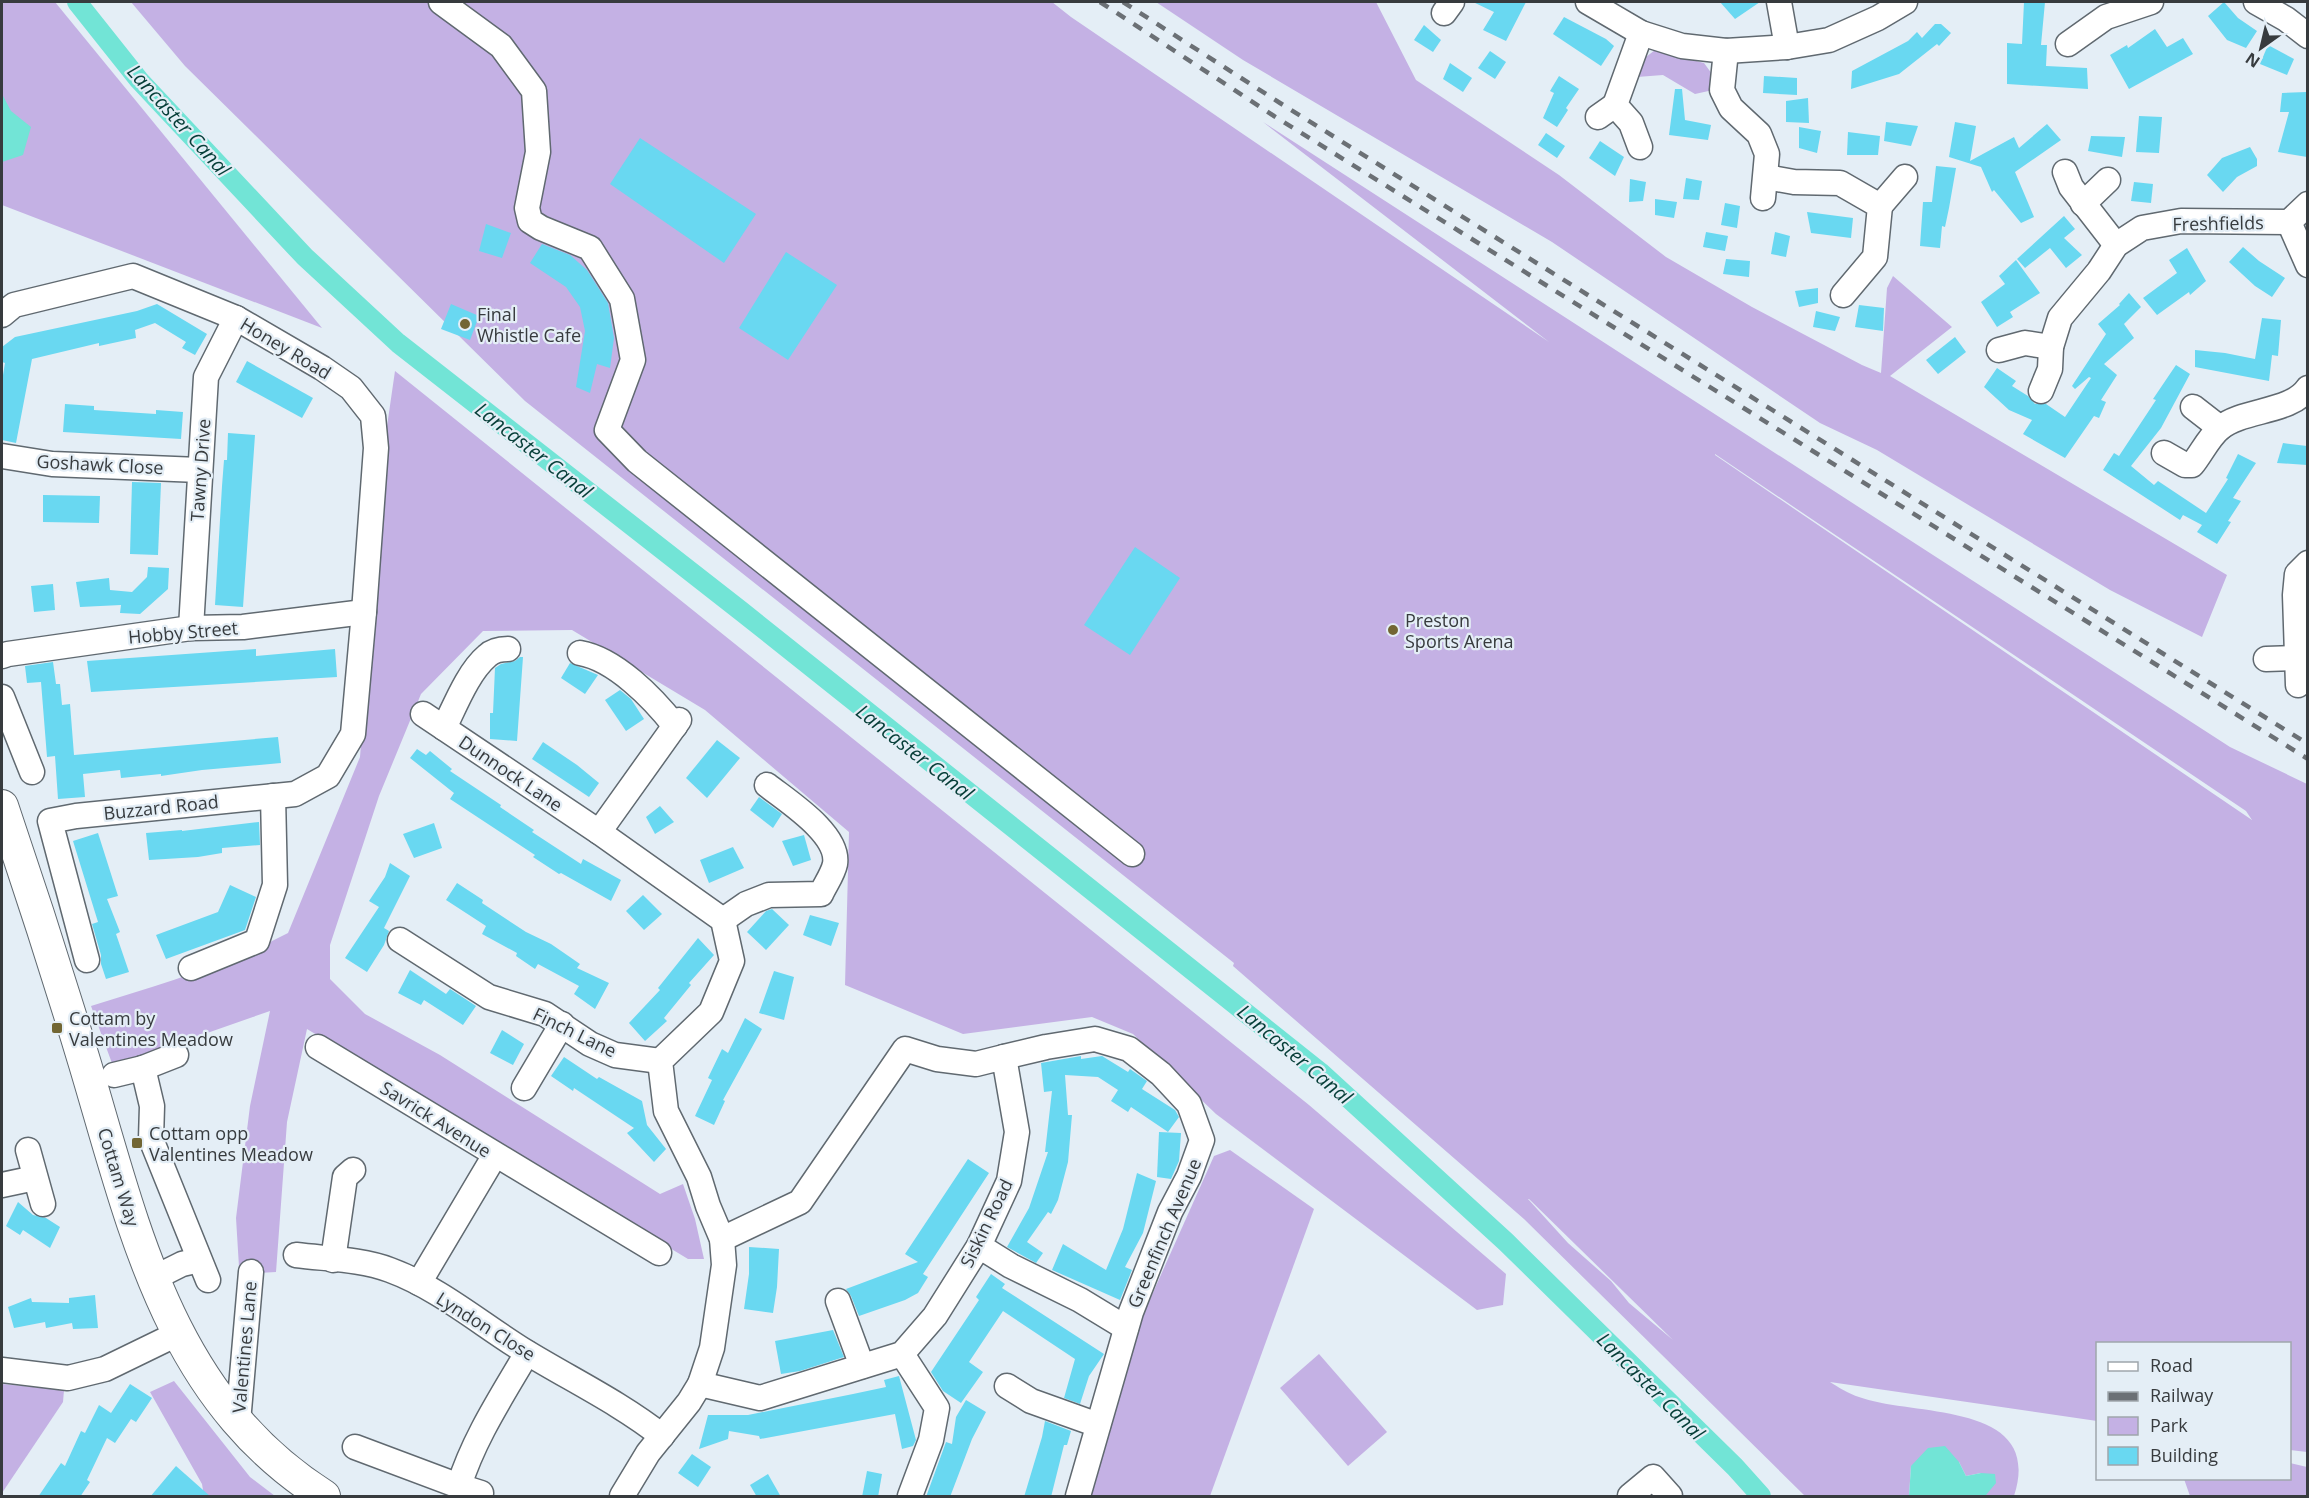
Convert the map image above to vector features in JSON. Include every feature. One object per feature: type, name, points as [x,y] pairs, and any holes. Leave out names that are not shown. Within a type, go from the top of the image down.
[{"type":"main road","name":"Cottam Way","points":[[5,825],[81,1049],[130,1215],[153,1279],[177,1334],[211,1389],[253,1440],[324,1497]]},
{"type":"street","points":[[441,2],[501,46],[534,91],[538,152],[527,208],[530,221],[590,248],[622,299],[633,360],[607,430],[637,461],[1132,854]]},
{"type":"street","points":[[1588,2],[1641,33],[1682,46],[1726,51],[1786,47],[1830,40],[1878,18],[1905,2]]},
{"type":"street","points":[[1779,2],[1786,47]]},
{"type":"street","points":[[2068,44],[2102,9],[2151,2]]},
{"type":"street","points":[[2256,2],[2286,19],[2307,36]]},
{"type":"street","points":[[1640,147],[1631,123],[1607,111],[1641,33]]},
{"type":"street","points":[[1726,51],[1722,90],[1731,108],[1759,134],[1767,154],[1765,187],[1794,182],[1840,183],[1880,206]]},
{"type":"street","points":[[2065,172],[2071,187],[2116,245]]},
{"type":"street","points":[[1843,295],[1875,257],[1880,206],[1905,177]]},
{"type":"street","points":[[2083,204],[2108,180]]},
{"type":"street","name":"Freshfields","points":[[2041,391],[2050,369],[2051,347],[2060,318],[2099,271],[2116,245],[2142,228],[2181,221],[2289,222],[2307,204]]},
{"type":"street","name":"Freshfields","points":[[2289,222],[2307,265]]},
{"type":"street","name":"Honey Road","points":[[2,315],[14,305],[133,276],[236,318],[322,368],[351,388],[373,416],[376,448],[364,612]]},
{"type":"street","name":"Tawny Drive","points":[[191,628],[206,377],[236,318]]},
{"type":"street","points":[[1999,350],[2025,343],[2051,347]]},
{"type":"street","points":[[2164,453],[2185,465],[2192,465],[2220,428],[2236,419],[2302,396],[2307,388]]},
{"type":"street","points":[[2193,407],[2220,428]]},
{"type":"street","name":"Goshawk Close","points":[[2,456],[52,464],[199,470]]},
{"type":"street","points":[[2298,684],[2295,596],[2297,574],[2307,563]]},
{"type":"street","name":"Hobby Street","points":[[2,656],[191,628],[243,627],[364,612]]},
{"type":"street","name":"Buzzard Road","points":[[87,960],[50,821],[76,816],[295,794],[328,776],[353,734],[364,612]]},
{"type":"street","points":[[444,728],[475,669],[488,654],[499,649],[508,649]]},
{"type":"street","points":[[580,653],[595,656],[615,669],[677,723],[599,832]]},
{"type":"street","points":[[2266,659],[2296,658]]},
{"type":"street","points":[[2,697],[32,772]]},
{"type":"street","name":"Dunnock Lane","points":[[423,714],[599,832],[723,920]]},
{"type":"street","points":[[626,1493],[638,1468],[689,1402],[700,1384],[712,1348],[724,1264],[722,1239],[699,1177],[666,1111],[660,1061],[711,1012],[732,961],[723,920],[746,904],[770,895],[821,894],[835,864],[832,847],[818,826],[767,785]]},
{"type":"street","points":[[191,968],[257,941],[275,885],[273,796]]},
{"type":"street","name":"Finch Lane","points":[[400,939],[489,997],[545,1014],[590,1044],[615,1054],[660,1061]]},
{"type":"street","points":[[524,1088],[562,1024]]},
{"type":"street","name":"Greenfinch Avenue","points":[[1004,1056],[1095,1039],[1130,1049],[1161,1074],[1189,1104],[1202,1140],[1190,1176],[1170,1212],[1126,1328],[1078,1497]]},
{"type":"street","name":"Savrick Avenue","points":[[318,1047],[660,1253]]},
{"type":"street","points":[[722,1239],[800,1202],[905,1049],[937,1059],[976,1064],[1004,1056]]},
{"type":"street","points":[[114,1076],[143,1068],[176,1054]]},
{"type":"street","name":"Siskin Road","points":[[902,1354],[935,1316],[979,1246],[1009,1181],[1017,1132],[1004,1056]]},
{"type":"street","points":[[143,1068],[152,1106],[151,1139],[204,1270],[182,1264],[153,1279]]},
{"type":"street","points":[[28,1150],[43,1204]]},
{"type":"street","points":[[419,1283],[495,1155]]},
{"type":"street","points":[[333,1260],[345,1177],[353,1170]]},
{"type":"street","points":[[2,1185],[35,1178]]},
{"type":"street","points":[[979,1246],[1011,1266],[1080,1300],[1126,1328]]},
{"type":"street","name":"Lyndon Close","points":[[296,1255],[357,1262],[389,1270],[419,1283],[527,1353],[618,1405],[662,1436]]},
{"type":"street","name":"Valentines Lane","points":[[238,1422],[250,1272]]},
{"type":"street","points":[[838,1301],[862,1366]]},
{"type":"street","points":[[2,1370],[68,1378],[105,1369],[177,1334]]},
{"type":"street","points":[[355,1447],[470,1490],[472,1449],[527,1353]]},
{"type":"street","points":[[700,1384],[760,1398],[902,1354],[937,1408],[931,1440],[910,1497]]},
{"type":"street","points":[[1007,1386],[1030,1401],[1098,1425]]},
{"type":"street","points":[[1630,1497],[1653,1477],[1670,1497]]},
{"type":"green space","points":[[2,2],[55,2],[322,328],[2,205]]},
{"type":"green space","name":"Preston Sports Arena","points":[[131,2],[1052,2],[1549,342],[1263,122],[2230,747],[2307,784],[2307,1452],[2291,1450],[2291,1342],[2096,1342],[2096,1421],[1830,1382],[1859,1397],[1968,1418],[1993,1428],[2010,1443],[2018,1465],[2014,1496],[1984,1496],[1986,1495],[1981,1473],[1966,1476],[1959,1462],[1911,1466],[1909,1496],[1805,1496],[1524,1219],[1233,966],[1234,963],[525,401],[185,66]],"holes":[[[1715,454],[2246,811],[2252,820]],[[1529,1199],[1673,1340],[1629,1303],[1611,1281],[1568,1243]]]},
{"type":"green space","points":[[1156,2],[1376,2],[1416,80],[1559,175],[1666,257],[1752,307],[1881,373],[1887,288],[1893,276],[1952,327],[1890,376],[2227,575],[2202,637],[2110,590],[1877,450],[1820,423],[1552,242],[1243,60]]},
{"type":"green space","points":[[1655,50],[1704,63],[1712,74],[1713,90],[1695,94],[1663,75],[1637,77],[1646,57]]},
{"type":"green space","points":[[395,371],[1309,1105],[1506,1274],[1503,1305],[1477,1310],[1216,1114],[1133,1034],[1092,1017],[963,1034],[845,985],[849,832],[705,710],[572,630],[483,631],[421,694],[379,796],[330,945],[330,979],[365,1014],[440,1055],[660,1194],[683,1184],[695,1219],[704,1259],[688,1259],[307,1029],[287,1122],[276,1272],[258,1273],[239,1267],[236,1218],[250,1106],[270,1011],[113,1066],[91,1006],[216,965],[288,933],[360,757],[385,440]]},
{"type":"green space","points":[[1230,1150],[1314,1209],[1210,1496],[1090,1496],[1143,1315],[1214,1156]]},
{"type":"green space","points":[[1319,1354],[1387,1432],[1348,1466],[1280,1388]]},
{"type":"green space","points":[[174,1381],[250,1477],[275,1496],[204,1496],[202,1484],[150,1392]]},
{"type":"green space","points":[[2,1384],[64,1390],[63,1402],[2,1493]]},
{"type":"green space","points":[[2291,1463],[2307,1467],[2307,1496],[2190,1496],[2184,1480],[2291,1480]]},
{"type":"shaded area","points":[[2,94],[11,111],[31,127],[23,155],[2,162]]},
{"type":"shaded area","points":[[1945,1446],[1959,1462],[1966,1476],[1981,1473],[1995,1474],[1996,1483],[1986,1495],[1909,1496],[1911,1466],[1928,1448]]},
{"type":"building","points":[[1473,2],[1526,2],[1506,41],[1483,30],[1494,12]]},
{"type":"building","points":[[1720,2],[1760,2],[1735,19]]},
{"type":"building","points":[[2024,2],[2045,2],[2041,45],[2047,45],[2046,66],[2087,68],[2088,89],[2007,84],[2007,43],[2022,44]]},
{"type":"building","points":[[2224,2],[2238,18],[2257,31],[2246,48],[2227,40],[2208,16]]},
{"type":"building","points":[[1564,17],[1606,39],[1614,46],[1601,66],[1553,34]]},
{"type":"building","points":[[1935,24],[1941,24],[1951,33],[1939,46],[1937,44],[1899,74],[1851,89],[1852,71],[1908,41],[1917,32],[1922,38]]},
{"type":"building","points":[[1424,25],[1441,40],[1433,52],[1414,40]]},
{"type":"building","points":[[2155,29],[2167,47],[2183,38],[2193,54],[2129,89],[2110,55],[2127,45],[2128,48]]},
{"type":"building","points":[[2268,45],[2294,59],[2287,75],[2260,64]]},
{"type":"building","points":[[1490,51],[1506,62],[1495,79],[1478,68]]},
{"type":"building","points":[[1450,63],[1472,78],[1463,92],[1443,79]]},
{"type":"building","points":[[1559,76],[1579,89],[1557,127],[1543,118],[1554,93],[1550,91]]},
{"type":"building","points":[[1764,76],[1797,78],[1797,95],[1763,93]]},
{"type":"building","points":[[1675,89],[1682,89],[1685,120],[1711,125],[1708,140],[1669,135]]},
{"type":"building","points":[[2307,92],[2307,157],[2278,152],[2289,112],[2280,112],[2282,93]]},
{"type":"building","points":[[1808,98],[1809,123],[1786,122],[1786,101]]},
{"type":"building","points":[[2139,116],[2162,117],[2159,153],[2136,152]]},
{"type":"building","points":[[1886,122],[1918,126],[1911,146],[1884,141]]},
{"type":"building","points":[[1955,122],[1976,126],[1970,161],[2014,137],[2019,148],[2047,124],[2061,140],[2015,172],[2034,217],[2021,223],[1994,190],[1992,192],[1981,167],[1949,157]]},
{"type":"building","points":[[1799,127],[1821,131],[1817,153],[1799,148]]},
{"type":"building","points":[[1848,132],[1880,136],[1878,155],[1847,155]]},
{"type":"building","points":[[1546,133],[1565,146],[1557,158],[1538,145]]},
{"type":"building","points":[[2091,136],[2125,137],[2122,157],[2088,151]]},
{"type":"building","points":[[640,138],[756,214],[724,263],[610,184]]},
{"type":"building","points":[[1600,141],[1624,157],[1615,176],[1589,158]]},
{"type":"building","points":[[2250,147],[2257,159],[2257,166],[2237,177],[2223,192],[2207,175],[2222,158]]},
{"type":"building","points":[[1936,166],[1956,168],[1945,227],[1942,226],[1940,248],[1920,246],[1923,202],[1932,202]]},
{"type":"building","points":[[1686,178],[1702,181],[1699,200],[1683,199]]},
{"type":"building","points":[[1630,179],[1646,182],[1643,201],[1629,202]]},
{"type":"building","points":[[2134,182],[2153,184],[2151,203],[2131,201]]},
{"type":"building","points":[[1655,199],[1677,202],[1674,218],[1655,215]]},
{"type":"building","points":[[1725,203],[1740,206],[1737,228],[1721,225]]},
{"type":"building","points":[[1807,212],[1853,218],[1851,238],[1811,233]]},
{"type":"building","points":[[2064,216],[2075,229],[2064,238],[2082,255],[2066,268],[2050,248],[2025,268],[2017,259]]},
{"type":"building","points":[[486,224],[511,233],[502,258],[479,251]]},
{"type":"building","points":[[1706,232],[1728,236],[1725,251],[1703,247]]},
{"type":"building","points":[[1775,232],[1790,236],[1786,257],[1771,254]]},
{"type":"building","points":[[542,244],[570,255],[587,270],[608,303],[614,338],[610,368],[597,364],[590,393],[576,387],[585,331],[580,307],[566,287],[530,263]]},
{"type":"building","points":[[2243,247],[2285,278],[2272,297],[2255,286],[2229,262]]},
{"type":"building","points":[[2187,248],[2206,281],[2190,295],[2189,292],[2157,315],[2143,298],[2177,273],[2169,260]]},
{"type":"building","points":[[786,252],[837,285],[788,360],[739,328]]},
{"type":"building","points":[[1726,259],[1750,261],[1749,277],[1723,274]]},
{"type":"building","points":[[2016,260],[2040,293],[2010,312],[2013,317],[1997,327],[1981,302],[2005,284],[1999,276]]},
{"type":"building","points":[[1818,288],[1818,303],[1799,307],[1795,291]]},
{"type":"building","points":[[2129,293],[2141,307],[2124,324],[2134,338],[2104,364],[2117,375],[2101,400],[2106,402],[2099,418],[2094,416],[2065,458],[2023,434],[2032,420],[2009,410],[1984,387],[1997,368],[2016,381],[2012,386],[2028,396],[2035,404],[2046,404],[2065,417],[2091,378],[2089,377],[2075,389],[2072,386],[2106,334],[2098,324],[2120,305]]},
{"type":"building","points":[[157,304],[207,334],[195,355],[182,348],[186,342],[155,323],[135,330],[136,338],[99,346],[99,343],[32,359],[16,443],[2,440],[2,381],[5,363],[2,362],[2,347],[15,337],[137,311]]},
{"type":"building","name":"Final Whistle Cafe","points":[[451,304],[479,316],[470,340],[441,329]]},
{"type":"building","points":[[1859,305],[1884,308],[1883,331],[1855,327]]},
{"type":"building","points":[[1816,311],[1840,317],[1835,331],[1813,327]]},
{"type":"building","points":[[2262,318],[2281,320],[2278,356],[2272,355],[2269,381],[2195,367],[2195,350],[2255,359]]},
{"type":"building","points":[[1955,337],[1966,352],[1938,374],[1926,360]]},
{"type":"building","points":[[247,361],[313,398],[302,418],[236,382]]},
{"type":"building","points":[[2176,365],[2190,374],[2161,428],[2131,466],[2154,485],[2158,481],[2206,513],[2228,479],[2226,478],[2238,454],[2256,463],[2233,498],[2241,501],[2217,544],[2197,532],[2202,525],[2183,515],[2180,520],[2103,470],[2114,453],[2119,456]]},
{"type":"building","points":[[65,404],[94,406],[94,410],[156,414],[156,410],[183,412],[181,439],[63,432]]},
{"type":"building","points":[[228,433],[255,435],[243,607],[215,605],[222,486],[224,460],[227,460]]},
{"type":"building","points":[[2283,443],[2307,446],[2307,465],[2277,463]]},
{"type":"building","points":[[132,482],[161,483],[158,555],[130,554]]},
{"type":"building","points":[[43,495],[100,496],[99,523],[43,522]]},
{"type":"building","points":[[1135,547],[1180,578],[1130,655],[1084,625]]},
{"type":"building","points":[[148,567],[169,568],[168,589],[140,614],[120,613],[121,605],[80,607],[76,582],[109,578],[110,590],[132,592],[147,577]]},
{"type":"building","points":[[53,584],[55,610],[34,612],[31,586]]},
{"type":"building","points":[[256,649],[256,656],[335,649],[337,677],[91,692],[87,661]]},
{"type":"building","points":[[523,657],[517,741],[490,739],[490,713],[493,713],[495,668]]},
{"type":"building","points":[[53,662],[56,684],[60,684],[62,705],[70,704],[74,755],[278,737],[281,763],[161,776],[161,774],[121,778],[120,770],[83,774],[85,797],[58,799],[55,756],[47,757],[41,682],[27,683],[25,666]]},
{"type":"building","points":[[570,663],[598,675],[585,694],[561,678]]},
{"type":"building","points":[[620,690],[631,699],[644,719],[626,731],[605,700]]},
{"type":"building","points":[[717,740],[740,758],[707,798],[686,778]]},
{"type":"building","points":[[543,742],[599,783],[589,797],[532,759]]},
{"type":"building","points":[[417,749],[426,755],[430,751],[452,769],[450,771],[501,805],[500,807],[534,830],[532,832],[581,864],[583,859],[621,880],[611,901],[561,873],[559,874],[533,857],[535,855],[450,799],[454,793],[410,758]]},
{"type":"building","points":[[759,797],[782,814],[773,828],[750,810]]},
{"type":"building","points":[[660,806],[674,822],[655,834],[646,817]]},
{"type":"building","points":[[259,822],[260,845],[222,848],[222,853],[198,857],[149,860],[146,833]]},
{"type":"building","points":[[434,823],[442,848],[414,858],[403,834]]},
{"type":"building","points":[[98,833],[118,896],[107,899],[120,932],[116,934],[129,972],[106,979],[92,924],[98,922],[73,841]]},
{"type":"building","points":[[804,835],[811,860],[793,866],[782,841]]},
{"type":"building","points":[[733,847],[744,868],[709,883],[700,860]]},
{"type":"building","points":[[390,863],[410,876],[384,928],[389,931],[384,945],[367,972],[345,958],[379,907],[369,901],[385,877]]},
{"type":"building","points":[[457,883],[483,900],[482,903],[526,932],[551,944],[580,964],[577,968],[609,983],[595,1009],[574,994],[579,986],[538,964],[535,969],[516,956],[517,953],[482,934],[486,926],[446,900]]},
{"type":"building","points":[[230,885],[256,897],[245,930],[166,959],[156,935],[218,912]]},
{"type":"building","points":[[643,895],[662,914],[644,930],[626,911]]},
{"type":"building","points":[[772,909],[789,925],[766,950],[747,932],[766,911]]},
{"type":"building","points":[[810,915],[839,923],[831,946],[803,935]]},
{"type":"building","points":[[698,938],[714,955],[689,983],[691,985],[664,1018],[667,1021],[645,1041],[629,1023],[660,990],[658,988]]},
{"type":"building","points":[[410,970],[446,994],[450,989],[476,1006],[463,1025],[424,1000],[421,1005],[398,993]]},
{"type":"building","points":[[774,971],[794,977],[784,1020],[759,1013]]},
{"type":"building","points":[[745,1018],[762,1029],[723,1100],[725,1101],[714,1125],[695,1116],[712,1080],[708,1078],[722,1049],[728,1053]]},
{"type":"building","points":[[502,1030],[524,1044],[513,1065],[490,1053]]},
{"type":"building","points":[[1081,1056],[1081,1059],[1102,1056],[1128,1072],[1130,1069],[1147,1081],[1142,1089],[1175,1110],[1179,1117],[1168,1132],[1131,1107],[1128,1112],[1111,1101],[1118,1090],[1098,1077],[1065,1075],[1068,1115],[1072,1115],[1068,1162],[1058,1200],[1051,1214],[1048,1212],[1027,1242],[1043,1253],[1036,1263],[1007,1247],[1029,1208],[1048,1152],[1045,1152],[1052,1091],[1044,1092],[1041,1063]]},
{"type":"building","points":[[564,1057],[597,1079],[599,1077],[642,1101],[647,1125],[666,1149],[654,1162],[627,1133],[634,1128],[574,1088],[573,1091],[551,1076]]},
{"type":"building","points":[[1159,1132],[1181,1133],[1179,1161],[1171,1179],[1157,1177]]},
{"type":"building","points":[[968,1159],[989,1173],[923,1274],[928,1277],[918,1293],[905,1300],[859,1316],[846,1289],[918,1262],[905,1254]]},
{"type":"building","points":[[1137,1173],[1156,1181],[1143,1233],[1125,1267],[1132,1270],[1120,1300],[1052,1270],[1063,1244],[1106,1270],[1123,1229]]},
{"type":"building","points":[[18,1202],[33,1215],[46,1218],[60,1227],[50,1248],[23,1230],[20,1235],[6,1226]]},
{"type":"building","points":[[749,1247],[779,1249],[773,1313],[744,1309],[749,1274]]},
{"type":"building","points":[[991,1274],[1005,1284],[1002,1288],[1104,1354],[1089,1376],[1080,1404],[1064,1398],[1075,1359],[1003,1311],[969,1362],[983,1372],[961,1403],[943,1391],[931,1372],[979,1300],[976,1297]]},
{"type":"building","points":[[95,1295],[98,1328],[73,1329],[72,1323],[46,1328],[45,1322],[14,1328],[8,1307],[31,1298],[32,1302],[69,1303],[69,1298]]},
{"type":"building","points":[[833,1330],[844,1357],[800,1371],[781,1374],[775,1341]]},
{"type":"building","points":[[899,1376],[916,1440],[913,1446],[902,1449],[895,1414],[760,1439],[759,1436],[729,1431],[728,1439],[699,1449],[708,1415],[748,1415],[853,1394],[886,1387],[884,1380]]},
{"type":"building","points":[[130,1384],[152,1398],[136,1422],[131,1419],[115,1443],[107,1438],[87,1480],[90,1482],[80,1497],[38,1497],[61,1463],[65,1466],[81,1431],[85,1433],[99,1405],[111,1413]]},
{"type":"building","points":[[966,1400],[986,1412],[972,1439],[950,1497],[926,1497],[946,1442],[952,1444],[956,1417]]},
{"type":"building","points":[[1045,1421],[1071,1431],[1067,1445],[1064,1445],[1051,1497],[1024,1497],[1042,1437]]},
{"type":"building","points":[[692,1454],[711,1467],[698,1487],[678,1473]]},
{"type":"building","points":[[176,1466],[211,1497],[150,1497]]},
{"type":"building","points":[[867,1471],[882,1474],[878,1497],[862,1497]]},
{"type":"building","points":[[768,1474],[781,1497],[757,1497],[750,1485]]},
{"type":"waterway","name":"Lancaster Canal","points":[[77,2],[139,80],[305,257],[398,343],[741,611],[1320,1072],[1506,1242],[1735,1467],[1761,1496]]},
{"type":"railway","points":[[1100,2],[1274,116],[2308,759]]},
{"type":"railway","points":[[1123,2],[1280,103],[2308,744]]},
{"type":"place","name":"Final Whistle Cafe","points":[[465,324]]},
{"type":"place","name":"Preston Sports Arena","points":[[1393,630]]},
{"type":"place","name":"Cottam by Valentines Meadow","points":[[57,1028]]},
{"type":"place","name":"Cottam opp Valentines Meadow","points":[[137,1143]]}]
